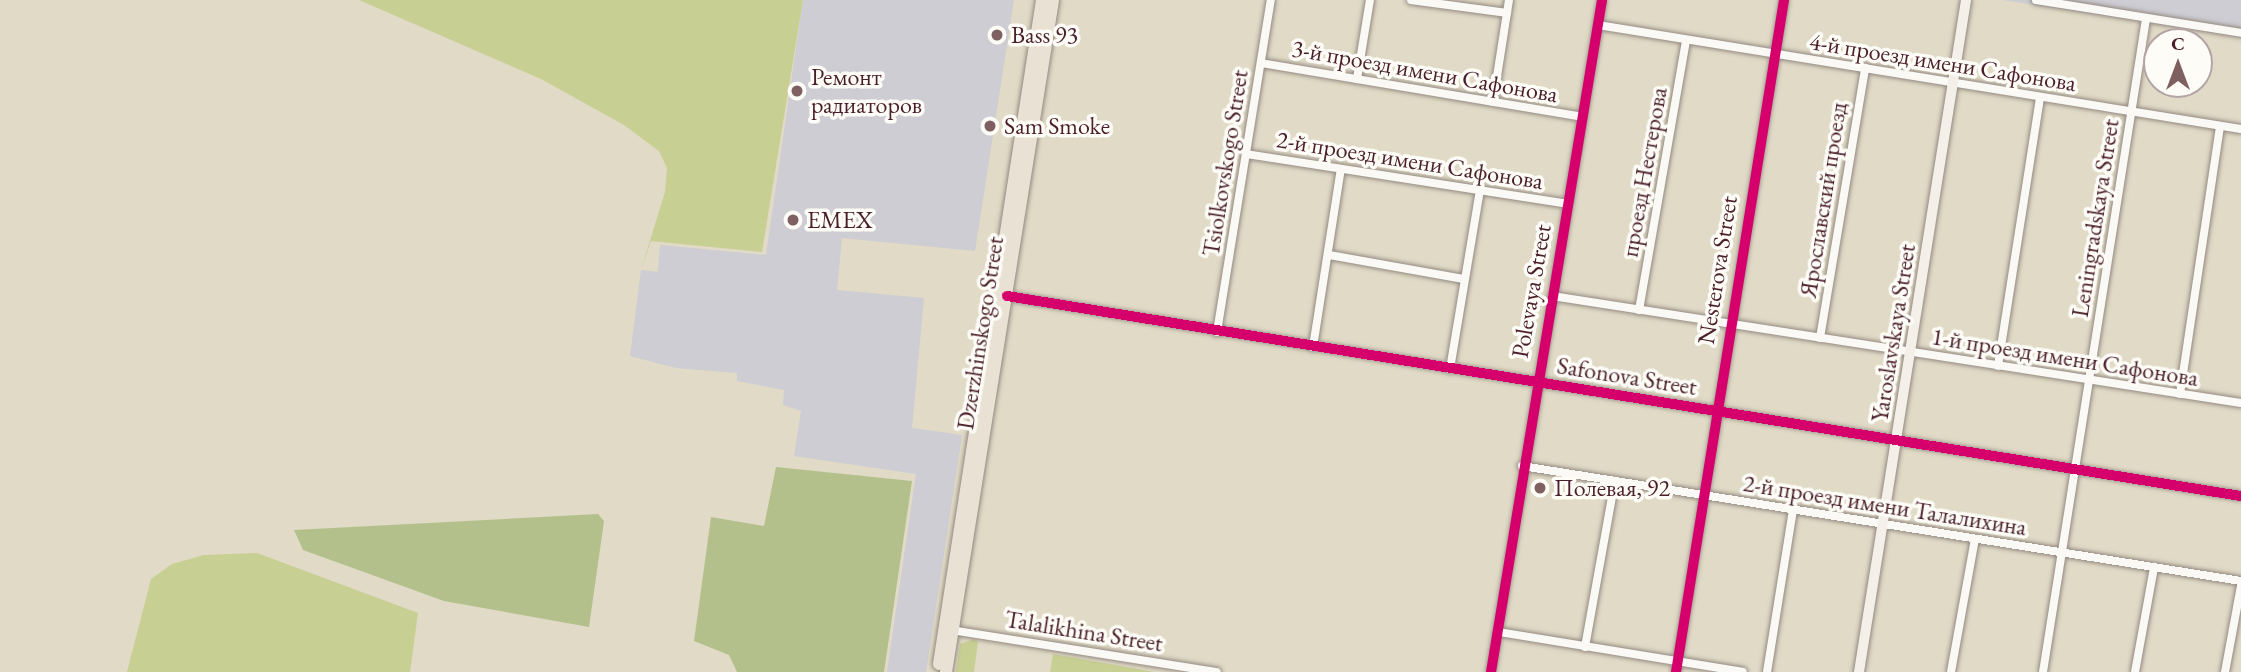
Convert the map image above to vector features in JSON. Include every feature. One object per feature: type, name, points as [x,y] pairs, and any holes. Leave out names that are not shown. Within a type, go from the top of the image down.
[{"type":"main road","name":"Dzerzhinskogo Street","points":[[946,672],[949,629],[1042,0]]},
{"type":"main road","name":"Dzerzhinskogo Street","points":[[937,672],[949,629],[1007,296],[1053,0]]},
{"type":"street","name":"Tsiolkovskogo Street","points":[[1217,332],[1271,0]]},
{"type":"street","points":[[1357,79],[1370,0]]},
{"type":"street","points":[[1411,0],[1507,13]]},
{"type":"street","points":[[1493,102],[1509,0]]},
{"type":"street","name":"Polevaya Street","points":[[1491,672],[1522,466],[1602,0]]},
{"type":"street","name":"Nesterova Street","points":[[1675,672],[1715,411],[1784,0]]},
{"type":"street","name":"Yaroslavskaya Street","points":[[1858,672],[1884,524],[1966,0]]},
{"type":"street","points":[[2036,0],[2241,33]]},
{"type":"street","name":"Leningradskaya Street","points":[[2043,672],[2077,470],[2088,380],[2146,19]]},
{"type":"street","name":"4-й проезд имени Сафонова","points":[[1598,26],[2241,129]]},
{"type":"street","name":"проезд Нестерова","points":[[1639,310],[1686,40]]},
{"type":"street","name":"3-й проезд имени Сафонова","points":[[1261,63],[1583,117]]},
{"type":"street","name":"Ярославский проезд","points":[[1820,338],[1865,68]]},
{"type":"street","points":[[1998,366],[2040,97]]},
{"type":"street","points":[[2180,394],[2220,126]]},
{"type":"street","name":"2-й проезд имени Сафонова","points":[[1246,154],[1568,204]]},
{"type":"street","points":[[1313,347],[1341,169]]},
{"type":"street","points":[[1450,369],[1479,190]]},
{"type":"street","points":[[1329,256],[1464,279]]},
{"type":"street","name":"Safonova Street","points":[[1007,296],[2241,496]]},
{"type":"street","name":"1-й проезд имени Сафонова","points":[[1552,296],[2241,403]]},
{"type":"street","name":"2-й проезд имени Талалихина","points":[[1522,466],[2241,583]]},
{"type":"street","points":[[1586,647],[1615,481]]},
{"type":"street","points":[[1767,672],[1793,510]]},
{"type":"street","points":[[1951,672],[1975,538]]},
{"type":"street","points":[[2135,672],[2154,567]]},
{"type":"street","points":[[2225,672],[2241,583]]},
{"type":"street","name":"Talalikhina Street","points":[[949,629],[1217,672]]},
{"type":"street","points":[[1499,632],[1743,672]]},
{"type":"shaded area","points":[[803,0],[1014,0],[975,251],[842,238],[837,290],[924,298],[912,428],[962,435],[926,672],[887,672],[916,474],[794,456],[801,411],[783,405],[784,390],[737,381],[737,373],[676,368],[630,356],[641,270],[658,272],[660,245],[766,255]]},
{"type":"shaded area","points":[[2003,0],[2241,0],[2241,37],[2213,33],[2213,28],[2183,28]]},
{"type":"green space","points":[[359,0],[803,0],[762,252],[651,241],[641,270],[665,192],[667,168],[659,151],[624,125],[541,79]]},
{"type":"green space","points":[[776,467],[912,481],[884,672],[737,672],[729,655],[694,641],[711,517],[764,526]]},
{"type":"green space","points":[[598,514],[604,521],[589,627],[444,601],[303,550],[294,530]]},
{"type":"green space","points":[[257,553],[418,613],[410,672],[127,672],[151,579],[172,564],[204,555]]},
{"type":"green space","points":[[974,639],[978,642],[974,672],[956,672],[960,644]]},
{"type":"green space","points":[[1053,654],[1155,672],[1050,672]]},
{"type":"cycle path","points":[[1491,672],[1602,0]]},
{"type":"cycle path","points":[[1676,672],[1784,0]]},
{"type":"cycle path","points":[[1007,296],[2241,496]]},
{"type":"place","name":"Bass 93","points":[[997,35]]},
{"type":"place","name":"Ремонт радиаторов","points":[[797,91]]},
{"type":"place","name":"Sam Smoke","points":[[990,126]]},
{"type":"place","name":"EMEX","points":[[793,220]]},
{"type":"place","name":"Полевая, 92","points":[[1540,488]]}]
